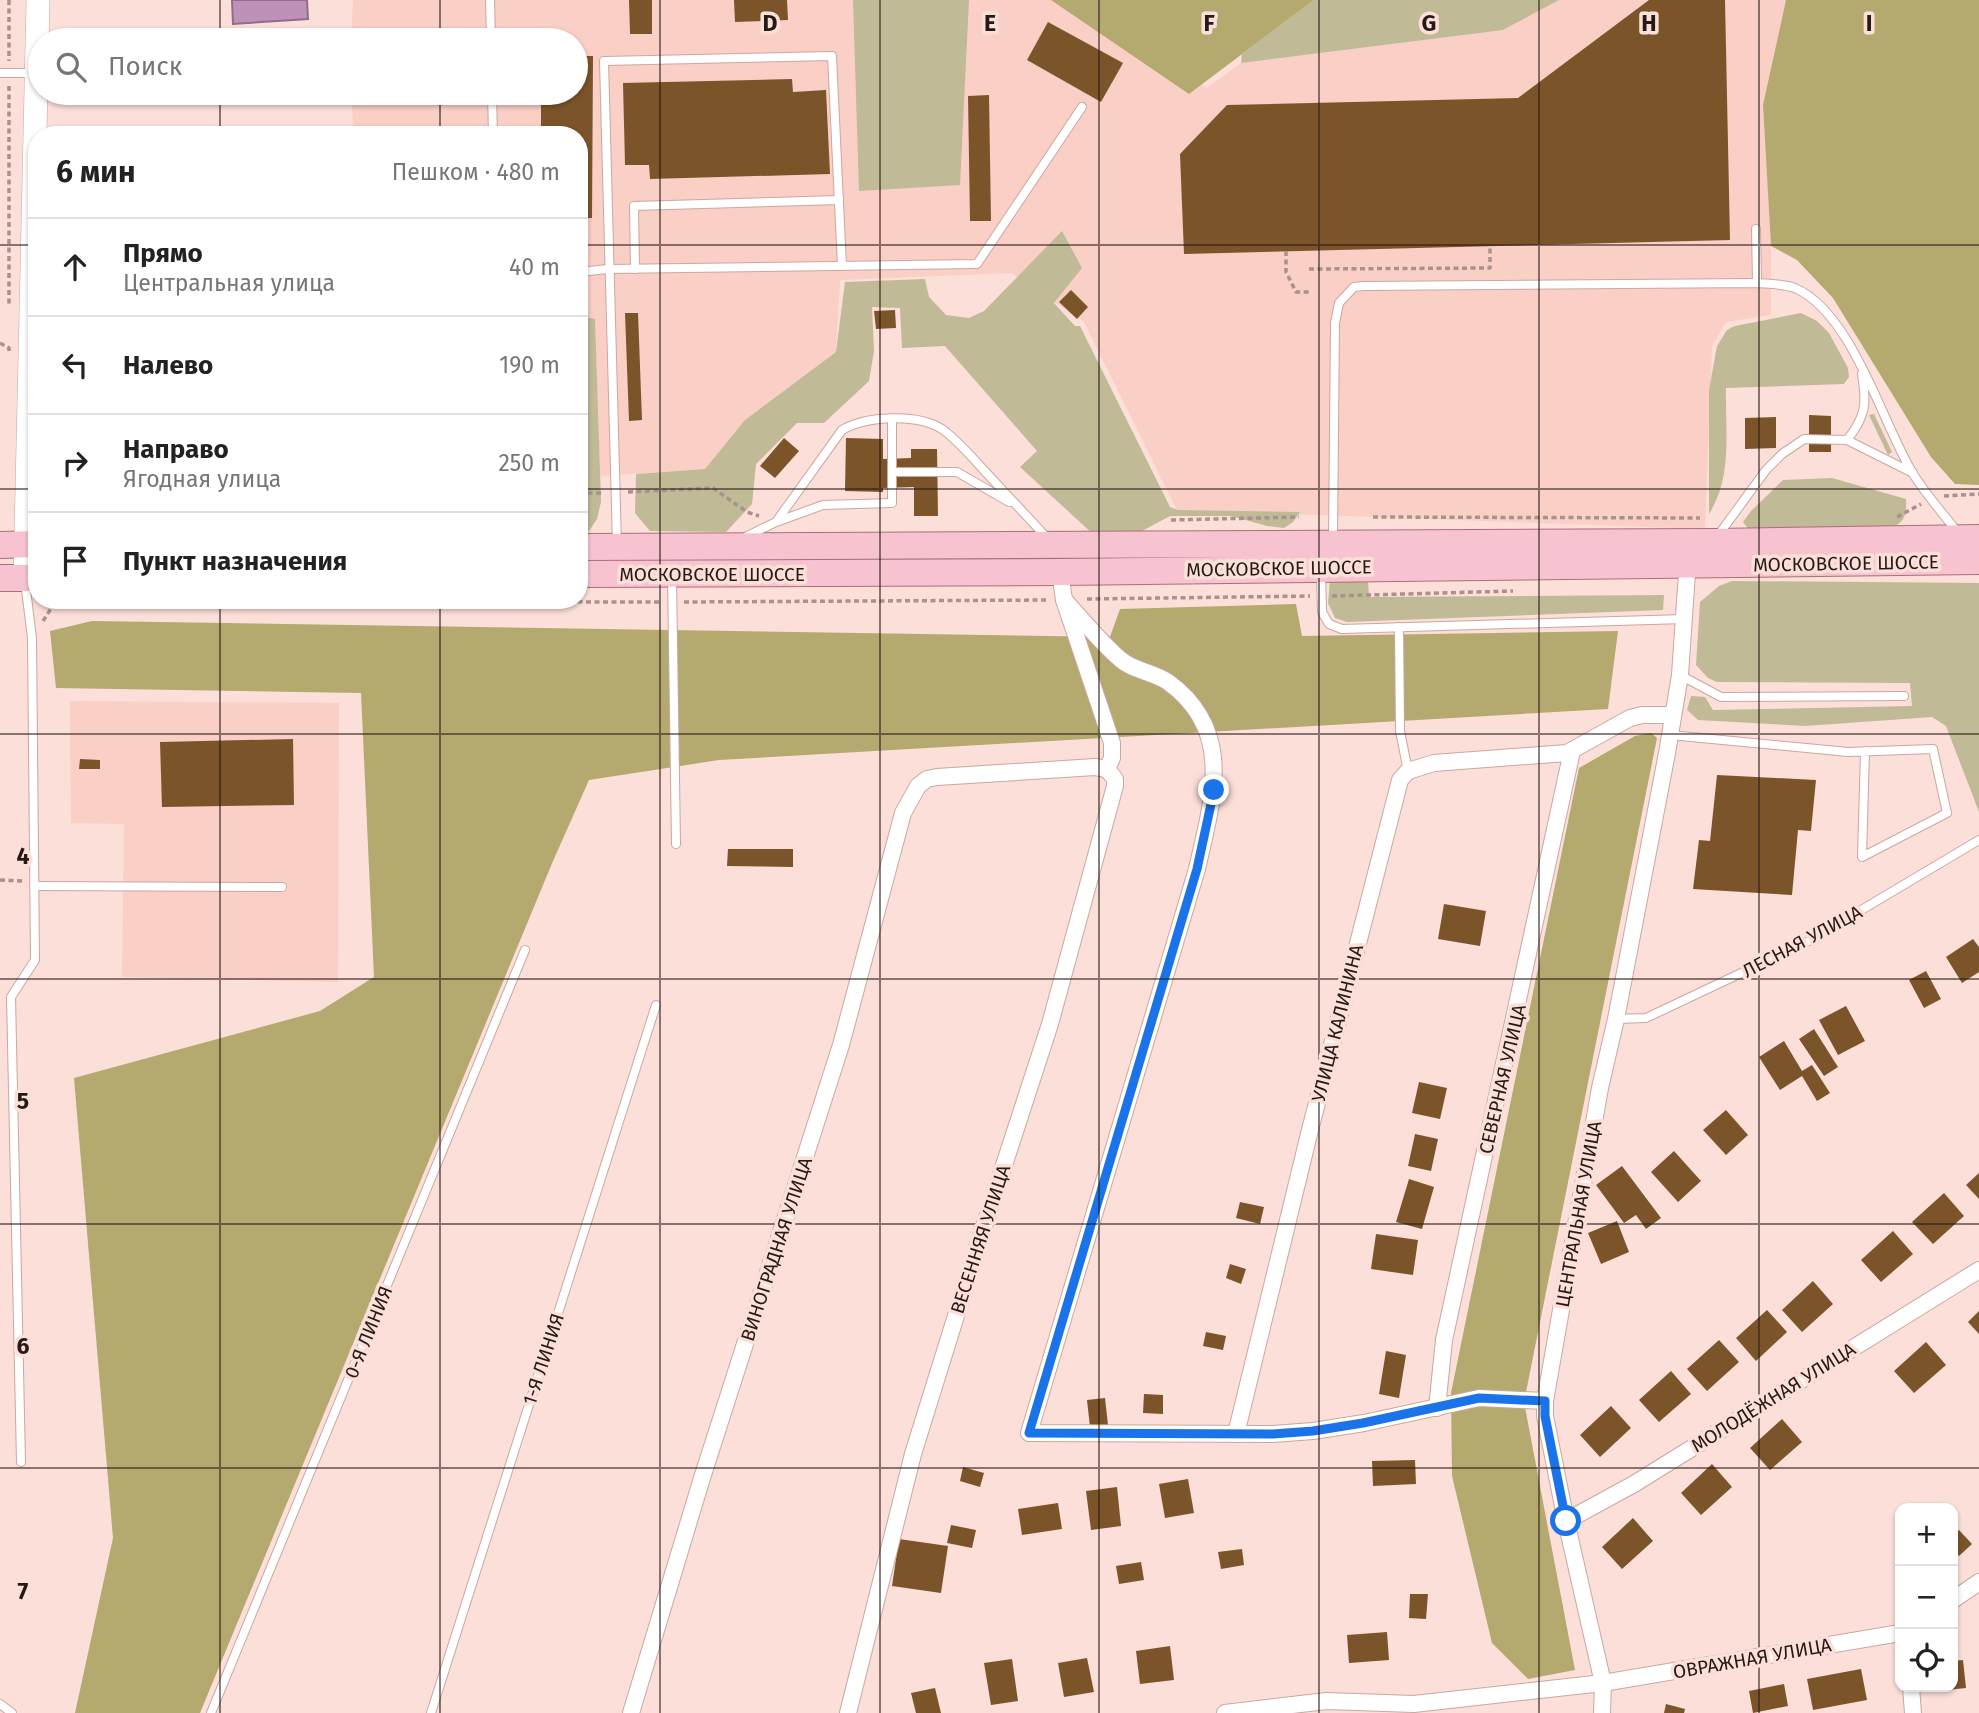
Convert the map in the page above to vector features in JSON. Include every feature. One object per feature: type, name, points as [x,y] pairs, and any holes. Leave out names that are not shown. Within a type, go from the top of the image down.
[{"type":"main road","points":[[38,0],[38,28]]},
{"type":"main road","points":[[36,105],[36,126]]},
{"type":"main road","points":[[20,578],[28,478]]},
{"type":"main road","name":"МОСКОВСКОЕ ШОССЕ","points":[[588,575],[1060,572],[1319,555],[1697,550],[1971,538]]},
{"type":"main road","name":"МОСКОВСКОЕ ШОССЕ","points":[[588,547],[1052,544],[1319,555]]},
{"type":"main road","name":"МОСКОВСКОЕ ШОССЕ","points":[[1697,550],[1979,561]]},
{"type":"street","name":"ЦЕНТРАЛЬНАЯ УЛИЦА","points":[[1602,1713],[1603,1683],[1566,1521],[1545,1416],[1545,1401],[1600,1088],[1616,1019],[1670,735],[1680,675],[1684,619],[1697,550]]},
{"type":"street","name":"ВЕСЕННЯЯ УЛИЦА","points":[[848,1713],[914,1454],[974,1257],[1050,1024],[1115,786],[1115,779],[1107,768],[1112,758],[1112,743],[1064,600],[1060,572]]},
{"type":"street","points":[[1064,600],[1121,660],[1166,680],[1188,699],[1201,715],[1215,771],[1214,790],[1197,869],[1029,1433],[1236,1434],[1313,1431],[1479,1398],[1545,1401]]},
{"type":"street","points":[[1408,771],[1434,763],[1570,752],[1630,718],[1642,715],[1673,715]]},
{"type":"street","name":"СЕВЕРНАЯ УЛИЦА","points":[[1437,1408],[1444,1340],[1570,752]]},
{"type":"street","name":"ВИНОГРАДНАЯ УЛИЦА","points":[[631,1713],[702,1478],[841,1045],[903,813],[918,786],[928,779],[1107,768]]},
{"type":"street","name":"УЛИЦА КАЛИНИНА","points":[[1236,1434],[1396,791],[1400,780],[1408,771]]},
{"type":"street","name":"МОЛОДЁЖНАЯ УЛИЦА","points":[[1566,1521],[1645,1477],[1979,1270]]},
{"type":"street","points":[[1958,1597],[1979,1582]]},
{"type":"street","name":"ОВРАЖНАЯ УЛИЦА","points":[[1225,1713],[1326,1701],[1414,1704],[1603,1683],[1895,1634]]},
{"type":"street","points":[[1911,1692],[1913,1713]]},
{"type":"lane","points":[[490,0],[491,28]]},
{"type":"lane","points":[[617,547],[604,61],[832,56],[842,266]]},
{"type":"lane","points":[[4,73],[28,73]]},
{"type":"lane","points":[[492,105],[493,126]]},
{"type":"lane","points":[[588,271],[977,264],[1082,107]]},
{"type":"lane","points":[[635,269],[634,206],[839,200]]},
{"type":"lane","points":[[1756,229],[1757,283]]},
{"type":"lane","points":[[1684,619],[1342,629],[1329,624],[1322,612],[1319,555],[1335,323],[1339,303],[1354,287],[1757,283],[1794,287],[1817,303],[1837,328],[1860,365],[1913,473],[1932,498],[1971,538]]},
{"type":"lane","points":[[1847,440],[1863,418],[1865,394],[1860,365]]},
{"type":"lane","points":[[723,547],[776,522],[823,505],[892,503],[892,419]]},
{"type":"lane","points":[[776,522],[842,430],[854,423],[917,419],[941,428],[962,447],[1052,544]]},
{"type":"lane","points":[[1697,550],[1731,518],[1766,470],[1804,439],[1847,440],[1913,473]]},
{"type":"lane","points":[[892,472],[957,472],[1018,507]]},
{"type":"lane","points":[[672,574],[676,844]]},
{"type":"lane","points":[[20,578],[32,638],[34,884],[34,960],[11,997],[21,1462]]},
{"type":"lane","points":[[1399,627],[1400,731],[1408,771]]},
{"type":"lane","points":[[1680,675],[1721,697],[1904,696]]},
{"type":"lane","points":[[1670,735],[1848,752],[1865,751],[1933,749],[1947,813],[1862,857],[1865,751]]},
{"type":"lane","name":"ЛЕСНАЯ УЛИЦА","points":[[1616,1019],[1646,1017],[1811,940],[1979,839]]},
{"type":"lane","points":[[34,884],[282,887]]},
{"type":"lane","name":"0-Я ЛИНИЯ","points":[[211,1713],[524,950]]},
{"type":"lane","name":"1-Я ЛИНИЯ","points":[[431,1713],[656,1005]]},
{"type":"lane","points":[[0,1704],[12,1713]]},
{"type":"path","points":[[9,0],[4,73],[9,306]]},
{"type":"path","points":[[1309,268],[1490,268],[1490,246]]},
{"type":"path","points":[[1286,251],[1286,272],[1296,292],[1309,292]]},
{"type":"path","points":[[588,493],[713,488],[747,512],[776,522]]},
{"type":"path","points":[[1896,517],[1932,498],[1979,494]]},
{"type":"path","points":[[1169,520],[1298,517]]},
{"type":"path","points":[[1373,517],[1731,518]]},
{"type":"path","points":[[588,602],[1064,600],[1373,595]]},
{"type":"path","points":[[32,638],[51,609]]},
{"type":"path","points":[[0,880],[34,884]]},
{"type":"shaded area","points":[[232,0],[307,0],[308,19],[233,24]]},
{"type":"shaded area","points":[[353,0],[1071,0],[1207,88],[1241,63],[1328,48],[1503,30],[1559,0],[1786,0],[1763,105],[1771,246],[1771,315],[1726,322],[1712,346],[1705,529],[1177,510],[1084,322],[1011,273],[840,280],[836,352],[745,420],[705,469],[600,476],[595,319],[588,318],[588,126],[353,126],[352,105],[588,105],[588,28],[352,28]]},
{"type":"shaded area","points":[[853,0],[969,0],[960,185],[859,191]]},
{"type":"shaded area","points":[[1051,0],[1314,0],[1189,94]]},
{"type":"shaded area","points":[[1314,0],[1559,0],[1503,30],[1241,63],[1242,54]]},
{"type":"shaded area","points":[[1786,0],[1979,0],[1979,485],[1955,484],[1931,457],[1833,298],[1797,260],[1771,246],[1763,105]]},
{"type":"shaded area","points":[[1062,231],[1082,268],[1054,303],[1075,326],[1080,326],[1170,507],[1178,510],[1300,512],[1293,522],[1284,528],[1231,516],[1170,516],[1142,531],[1094,535],[1020,467],[1037,451],[945,346],[902,348],[900,308],[872,307],[874,351],[869,381],[824,423],[797,423],[756,464],[752,504],[726,532],[650,531],[635,513],[636,474],[705,469],[745,420],[836,352],[845,282],[925,279],[929,297],[946,315],[969,318],[984,311]]},
{"type":"shaded area","points":[[1801,313],[1817,321],[1829,333],[1848,368],[1849,377],[1844,384],[1726,388],[1725,469],[1717,499],[1709,514],[1709,390],[1717,346],[1727,330],[1735,326]]},
{"type":"shaded area","points":[[588,318],[595,319],[601,502],[597,519],[589,531]]},
{"type":"shaded area","points":[[1874,414],[1892,452],[1888,455],[1869,415]]},
{"type":"shaded area","points":[[1832,478],[1906,499],[1906,509],[1900,523],[1892,528],[1749,530],[1743,522],[1783,480]]},
{"type":"shaded area","points":[[1330,581],[1368,581],[1369,597],[1664,595],[1663,610],[1347,622],[1335,618],[1328,603]]},
{"type":"shaded area","points":[[1732,581],[1979,583],[1979,812],[1946,726],[1932,717],[1805,726],[1698,720],[1687,710],[1691,696],[1705,697],[1713,710],[1912,706],[1910,683],[1717,682],[1708,678],[1696,665],[1700,602],[1719,586]]},
{"type":"shaded area","points":[[1296,604],[1302,636],[1618,631],[1608,709],[719,760],[589,780],[200,1713],[75,1713],[113,1538],[74,1078],[320,1011],[374,977],[361,693],[56,688],[50,631],[92,621],[1110,637],[1120,609]]},
{"type":"shaded area","points":[[70,701],[339,703],[338,982],[122,977],[124,824],[71,823]]},
{"type":"shaded area","points":[[1651,733],[1657,738],[1524,1402],[1575,1670],[1528,1679],[1492,1643],[1452,1476],[1451,1393],[1579,768],[1635,736]]},
{"type":"building","points":[[629,0],[652,0],[652,34],[630,34]]},
{"type":"building","points":[[734,0],[787,0],[788,20],[735,22]]},
{"type":"building","points":[[1649,0],[1725,0],[1730,240],[1184,254],[1180,154],[1227,105],[1518,98]]},
{"type":"building","points":[[1048,22],[1123,63],[1101,102],[1027,60]]},
{"type":"building","points":[[588,56],[593,56],[592,218],[588,218],[588,126],[541,126],[541,105],[588,105]]},
{"type":"building","points":[[792,79],[793,92],[826,90],[830,174],[650,179],[649,165],[625,165],[623,83]]},
{"type":"building","points":[[989,95],[991,221],[970,221],[968,96]]},
{"type":"building","points":[[1071,290],[1088,307],[1077,319],[1059,302]]},
{"type":"building","points":[[895,310],[896,328],[876,329],[874,311]]},
{"type":"building","points":[[625,313],[638,313],[642,420],[629,421]]},
{"type":"building","points":[[1809,415],[1831,416],[1831,452],[1809,452]]},
{"type":"building","points":[[1776,417],[1776,448],[1745,449],[1745,418]]},
{"type":"building","points":[[784,438],[799,451],[775,478],[760,466]]},
{"type":"building","points":[[846,438],[883,439],[883,459],[911,458],[911,449],[937,449],[938,516],[914,516],[914,487],[883,488],[883,492],[845,491]]},
{"type":"building","points":[[293,739],[294,805],[162,807],[160,742]]},
{"type":"building","points":[[80,759],[100,760],[100,769],[79,769]]},
{"type":"building","points":[[1717,775],[1816,780],[1811,831],[1798,830],[1792,895],[1693,889],[1699,840],[1710,841]]},
{"type":"building","points":[[728,849],[793,849],[793,867],[727,866]]},
{"type":"building","points":[[1444,904],[1486,911],[1480,946],[1438,939]]},
{"type":"building","points":[[1973,939],[1979,947],[1979,972],[1962,983],[1946,957]]},
{"type":"building","points":[[1926,971],[1941,999],[1924,1008],[1909,980]]},
{"type":"building","points":[[1846,1006],[1865,1041],[1838,1055],[1819,1020]]},
{"type":"building","points":[[1814,1029],[1838,1067],[1824,1076],[1799,1039]]},
{"type":"building","points":[[1784,1041],[1802,1071],[1812,1065],[1830,1093],[1817,1101],[1802,1076],[1780,1090],[1759,1057]]},
{"type":"building","points":[[1419,1082],[1447,1088],[1440,1119],[1412,1113]]},
{"type":"building","points":[[1726,1110],[1748,1135],[1726,1155],[1703,1130]]},
{"type":"building","points":[[1415,1134],[1438,1139],[1431,1171],[1408,1166]]},
{"type":"building","points":[[1674,1151],[1701,1181],[1678,1202],[1651,1172]]},
{"type":"building","points":[[1622,1166],[1661,1218],[1646,1229],[1636,1215],[1624,1223],[1596,1185]]},
{"type":"building","points":[[1979,1173],[1979,1199],[1966,1185]]},
{"type":"building","points":[[1409,1179],[1434,1187],[1422,1229],[1396,1222]]},
{"type":"building","points":[[1944,1193],[1964,1216],[1933,1244],[1912,1222]]},
{"type":"building","points":[[1240,1202],[1264,1207],[1260,1224],[1236,1218]]},
{"type":"building","points":[[1617,1221],[1629,1252],[1601,1264],[1588,1233]]},
{"type":"building","points":[[1893,1231],[1913,1254],[1881,1282],[1861,1260]]},
{"type":"building","points":[[1376,1234],[1418,1240],[1413,1275],[1371,1269]]},
{"type":"building","points":[[1230,1264],[1246,1269],[1241,1284],[1226,1278]]},
{"type":"building","points":[[1813,1281],[1833,1304],[1802,1332],[1782,1310]]},
{"type":"building","points":[[1767,1310],[1787,1332],[1756,1361],[1736,1338]]},
{"type":"building","points":[[1979,1311],[1979,1334],[1968,1322]]},
{"type":"building","points":[[1206,1332],[1226,1336],[1223,1350],[1203,1346]]},
{"type":"building","points":[[1719,1340],[1739,1362],[1707,1391],[1687,1369]]},
{"type":"building","points":[[1926,1342],[1946,1365],[1914,1393],[1894,1371]]},
{"type":"building","points":[[1386,1351],[1406,1355],[1399,1398],[1379,1394]]},
{"type":"building","points":[[1671,1371],[1691,1394],[1659,1422],[1639,1400]]},
{"type":"building","points":[[1144,1394],[1163,1395],[1163,1414],[1143,1413]]},
{"type":"building","points":[[1105,1398],[1108,1425],[1090,1427],[1087,1400]]},
{"type":"building","points":[[1611,1406],[1631,1428],[1600,1457],[1580,1435]]},
{"type":"building","points":[[1782,1419],[1802,1442],[1770,1470],[1750,1448]]},
{"type":"building","points":[[1415,1460],[1416,1484],[1373,1486],[1372,1461]]},
{"type":"building","points":[[1712,1464],[1732,1487],[1701,1515],[1681,1493]]},
{"type":"building","points":[[963,1467],[984,1473],[980,1487],[960,1481]]},
{"type":"building","points":[[1188,1479],[1194,1513],[1165,1518],[1159,1484]]},
{"type":"building","points":[[1117,1487],[1121,1526],[1091,1530],[1086,1491]]},
{"type":"building","points":[[1058,1503],[1062,1529],[1022,1535],[1018,1509]]},
{"type":"building","points":[[1633,1518],[1653,1541],[1622,1569],[1602,1547]]},
{"type":"building","points":[[951,1525],[976,1530],[972,1548],[947,1543]]},
{"type":"building","points":[[1958,1531],[1972,1544],[1959,1556],[1958,1555]]},
{"type":"building","points":[[899,1539],[948,1546],[941,1593],[892,1586]]},
{"type":"building","points":[[1242,1549],[1244,1565],[1221,1569],[1218,1552]]},
{"type":"building","points":[[1141,1562],[1144,1580],[1119,1584],[1116,1566]]},
{"type":"building","points":[[1410,1594],[1428,1594],[1426,1619],[1409,1618]]},
{"type":"building","points":[[1387,1632],[1389,1660],[1349,1663],[1347,1635]]},
{"type":"building","points":[[1170,1646],[1174,1680],[1140,1684],[1136,1651]]},
{"type":"building","points":[[1087,1658],[1094,1692],[1064,1697],[1058,1663]]},
{"type":"building","points":[[1012,1659],[1018,1701],[991,1705],[984,1663]]},
{"type":"building","points":[[1958,1660],[1963,1660],[1966,1688],[1958,1689]]},
{"type":"building","points":[[1861,1669],[1867,1700],[1813,1710],[1807,1679]]},
{"type":"building","points":[[1784,1684],[1788,1706],[1753,1713],[1749,1691]]},
{"type":"building","points":[[935,1688],[941,1713],[916,1713],[911,1693]]},
{"type":"building","points":[[1666,1704],[1685,1709],[1684,1713],[1664,1713]]},
{"type":"route","points":[[1214,790],[1197,869],[1029,1433],[1273,1434],[1363,1423],[1479,1398],[1545,1401],[1545,1416],[1566,1521]]}]
